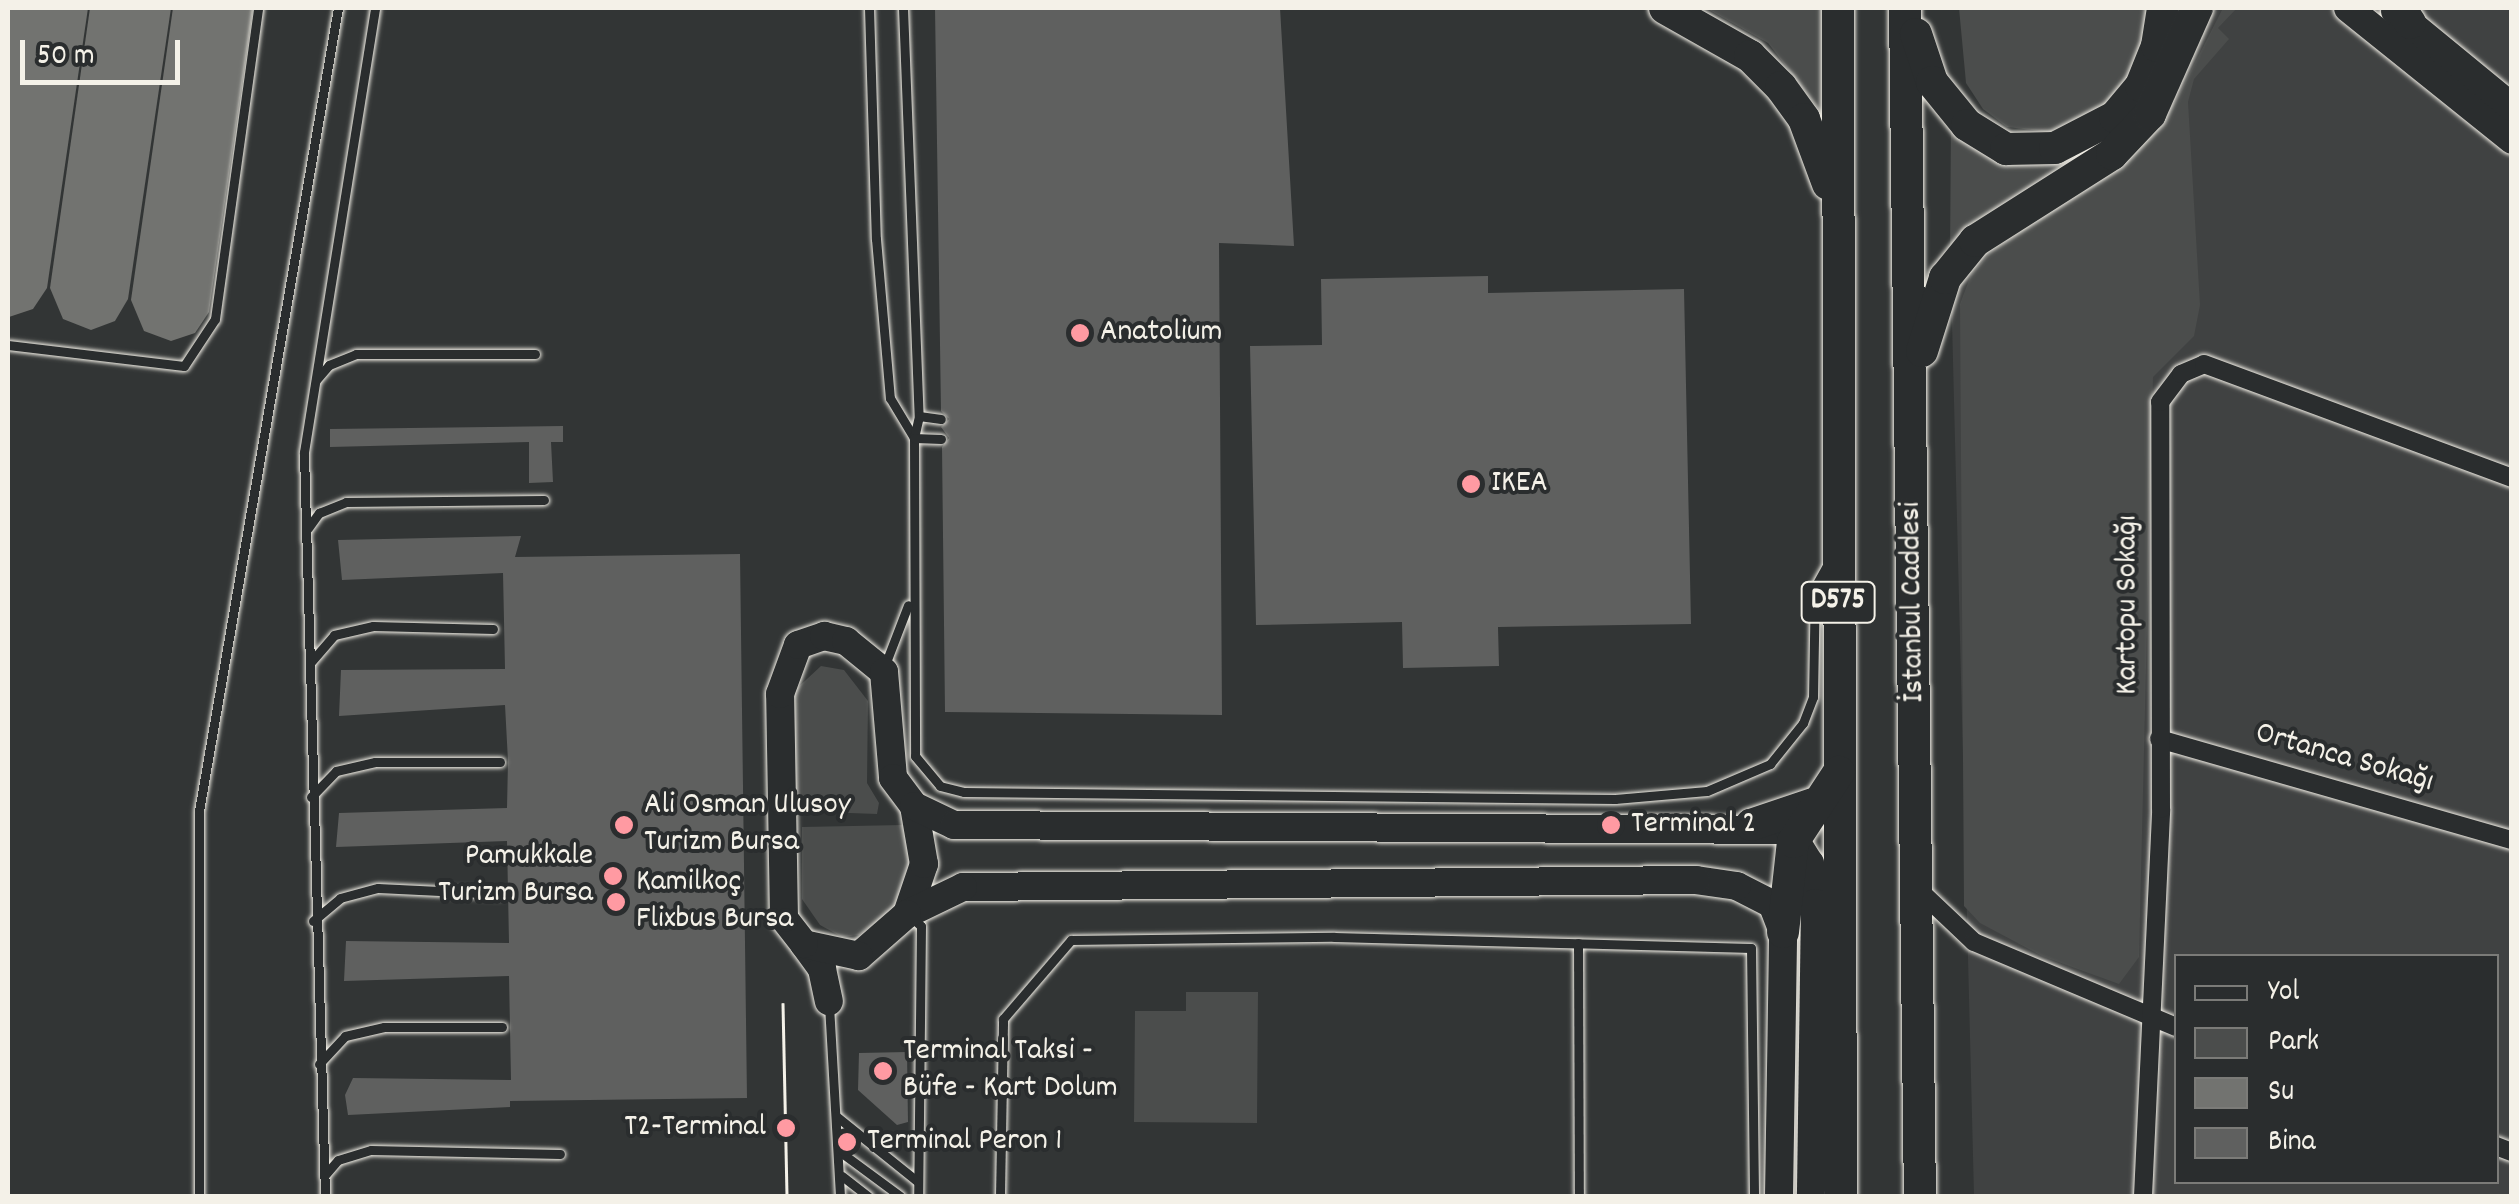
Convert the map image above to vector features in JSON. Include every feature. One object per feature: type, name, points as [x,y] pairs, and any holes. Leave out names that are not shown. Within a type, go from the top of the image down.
[{"type":"highway","points":[[1665,8],[1750,56],[1781,86],[1804,119],[1838,219]]},
{"type":"highway","name":"D575","points":[[1838,8],[1841,1196]]},
{"type":"highway","points":[[1906,8],[1932,82],[1967,124],[2006,148],[2055,148],[2115,117],[2141,86],[2157,46],[2162,8]]},
{"type":"highway","name":"İstanbul Caddesi","points":[[1906,8],[1920,891],[1920,1196]]},
{"type":"highway","points":[[1910,420],[1927,322],[1946,278],[1974,241],[2112,154],[2150,114],[2197,8]]},
{"type":"highway","points":[[1782,932],[1785,875],[1796,835],[1813,804],[1839,772]]},
{"type":"highway","points":[[1751,825],[1813,804]]},
{"type":"main road","points":[[2348,8],[2512,140]]},
{"type":"main road","points":[[2400,13],[2512,107]]},
{"type":"main road","points":[[829,1001],[822,969],[784,918],[780,694],[798,645],[824,636],[846,640],[884,672],[886,748],[894,778],[914,806],[924,864],[907,914]]},
{"type":"main road","points":[[914,806],[954,825],[1751,825],[1796,835],[1810,863],[1815,903],[1811,1196]]},
{"type":"main road","points":[[829,1001],[839,975],[907,914],[964,888],[1696,880],[1738,886],[1772,904],[1782,932],[1780,1196]]},
{"type":"main road","points":[[804,944],[859,956]]},
{"type":"street","name":"Kartopu Sokağı","points":[[2144,1196],[2159,738],[2160,402],[2181,374],[2204,364],[2512,478]]},
{"type":"street","name":"Ortanca Sokağı","points":[[2159,738],[2512,840]]},
{"type":"street","points":[[1920,891],[1974,942],[2174,1026]]},
{"type":"lane","points":[[8,345],[184,366],[215,319],[258,8]]},
{"type":"lane","points":[[199,1196],[199,812],[338,8]]},
{"type":"lane","points":[[325,1196],[313,921],[304,452],[375,8]]},
{"type":"lane","points":[[870,8],[876,239],[890,398],[914,438]]},
{"type":"lane","points":[[903,8],[918,416],[914,438],[910,600],[915,756],[940,786],[964,792],[1615,798],[1707,790],[1747,778],[1780,753],[1813,697],[1814,587],[1838,550]]},
{"type":"lane","points":[[314,382],[328,365],[356,354],[535,354]]},
{"type":"lane","points":[[918,416],[941,419]]},
{"type":"lane","points":[[914,438],[942,439]]},
{"type":"lane","points":[[306,530],[319,513],[346,502],[544,500]]},
{"type":"lane","points":[[884,672],[910,600]]},
{"type":"lane","points":[[309,666],[334,635],[373,626],[493,629]]},
{"type":"lane","points":[[311,797],[336,771],[376,762],[500,762]]},
{"type":"lane","points":[[313,921],[340,898],[378,888],[501,894]]},
{"type":"lane","points":[[907,914],[921,926],[918,1196]]},
{"type":"lane","points":[[1000,1196],[1003,1019],[1072,940],[1751,948],[1754,1196]]},
{"type":"lane","points":[[1578,943],[1580,1196]]},
{"type":"lane","points":[[829,1001],[842,1176],[840,1196]]},
{"type":"lane","points":[[319,1064],[346,1036],[384,1026],[502,1027]]},
{"type":"lane","points":[[836,1116],[918,1182]]},
{"type":"lane","points":[[324,1176],[338,1160],[371,1150],[560,1154]]},
{"type":"lane","points":[[839,1151],[900,1196]]},
{"type":"lane","points":[[842,1176],[868,1196]]},
{"type":"shaded area","points":[[2178,8],[2511,8],[2511,1196],[1974,1196],[1950,242]]},
{"type":"green space","points":[[1706,8],[1822,8],[1826,118],[1768,43]]},
{"type":"green space","points":[[1959,8],[2151,8],[2149,32],[2120,94],[2088,118],[2048,132],[2007,127],[1983,109],[1966,83]]},
{"type":"green space","points":[[2223,8],[2237,8],[2218,28],[2229,39],[2194,79],[2188,102],[2200,305],[2194,336],[2153,377],[2139,957],[2119,984],[2042,956],[1980,923],[1964,906],[1960,304],[1971,275],[1990,253],[2147,137],[2175,102]]},
{"type":"green space","points":[[1951,118],[1968,137],[2121,130],[1950,260]]},
{"type":"green space","points":[[821,666],[844,670],[868,701],[867,783],[879,803],[877,814],[795,811],[794,691]]},
{"type":"green space","points":[[903,825],[912,869],[905,900],[859,935],[842,937],[820,925],[802,899],[802,827]]},
{"type":"green space","points":[[1186,992],[1258,992],[1257,1123],[1134,1122],[1135,1011],[1186,1011]]},
{"type":"water","points":[[8,8],[88,8],[47,288],[33,309],[9,317]]},
{"type":"water","points":[[90,8],[171,8],[128,299],[115,321],[91,330],[63,319],[50,288]]},
{"type":"water","points":[[173,8],[253,8],[209,312],[195,333],[171,341],[144,331],[131,300]]},
{"type":"building","name":"Anatolium","points":[[935,8],[1280,8],[1294,246],[1219,243],[1222,715],[945,712],[942,447],[949,438],[941,427],[949,419],[941,411]]},
{"type":"building","name":"IKEA","points":[[1488,276],[1488,293],[1684,289],[1691,624],[1498,627],[1499,666],[1403,668],[1402,622],[1256,625],[1250,346],[1322,345],[1321,279]]},
{"type":"building","points":[[563,426],[563,442],[551,442],[553,482],[529,483],[529,442],[330,447],[330,429]]},
{"type":"building","points":[[521,536],[515,557],[740,554],[747,1098],[510,1101],[510,1107],[348,1115],[345,1095],[353,1078],[511,1080],[509,976],[344,981],[346,941],[509,943],[507,841],[336,847],[339,813],[507,808],[508,761],[505,705],[339,716],[341,670],[505,669],[503,573],[342,580],[338,540]]},
{"type":"building","name":"Terminal Taksi - Büfe - Kart Dolum","points":[[907,1052],[908,1122],[897,1125],[858,1090],[859,1053]]},
{"type":"tram line","points":[[783,1004],[787,1196]]},
{"type":"place","name":"Anatolium","points":[[1080,333]]},
{"type":"place","name":"IKEA","points":[[1471,484]]},
{"type":"place","name":"Ali Osman Ulusoy Turizm Bursa","points":[[624,825]]},
{"type":"place","name":"Terminal 2","points":[[1611,825]]},
{"type":"place","name":"Pamukkale Turizm Bursa","points":[[613,876]]},
{"type":"place","name":"Kamilkoç Flixbus Bursa","points":[[616,902]]},
{"type":"place","name":"Terminal Taksi - Büfe - Kart Dolum","points":[[883,1071]]},
{"type":"place","name":"T2-Terminal","points":[[786,1128]]},
{"type":"place","name":"Terminal Peron 1","points":[[847,1142]]}]
